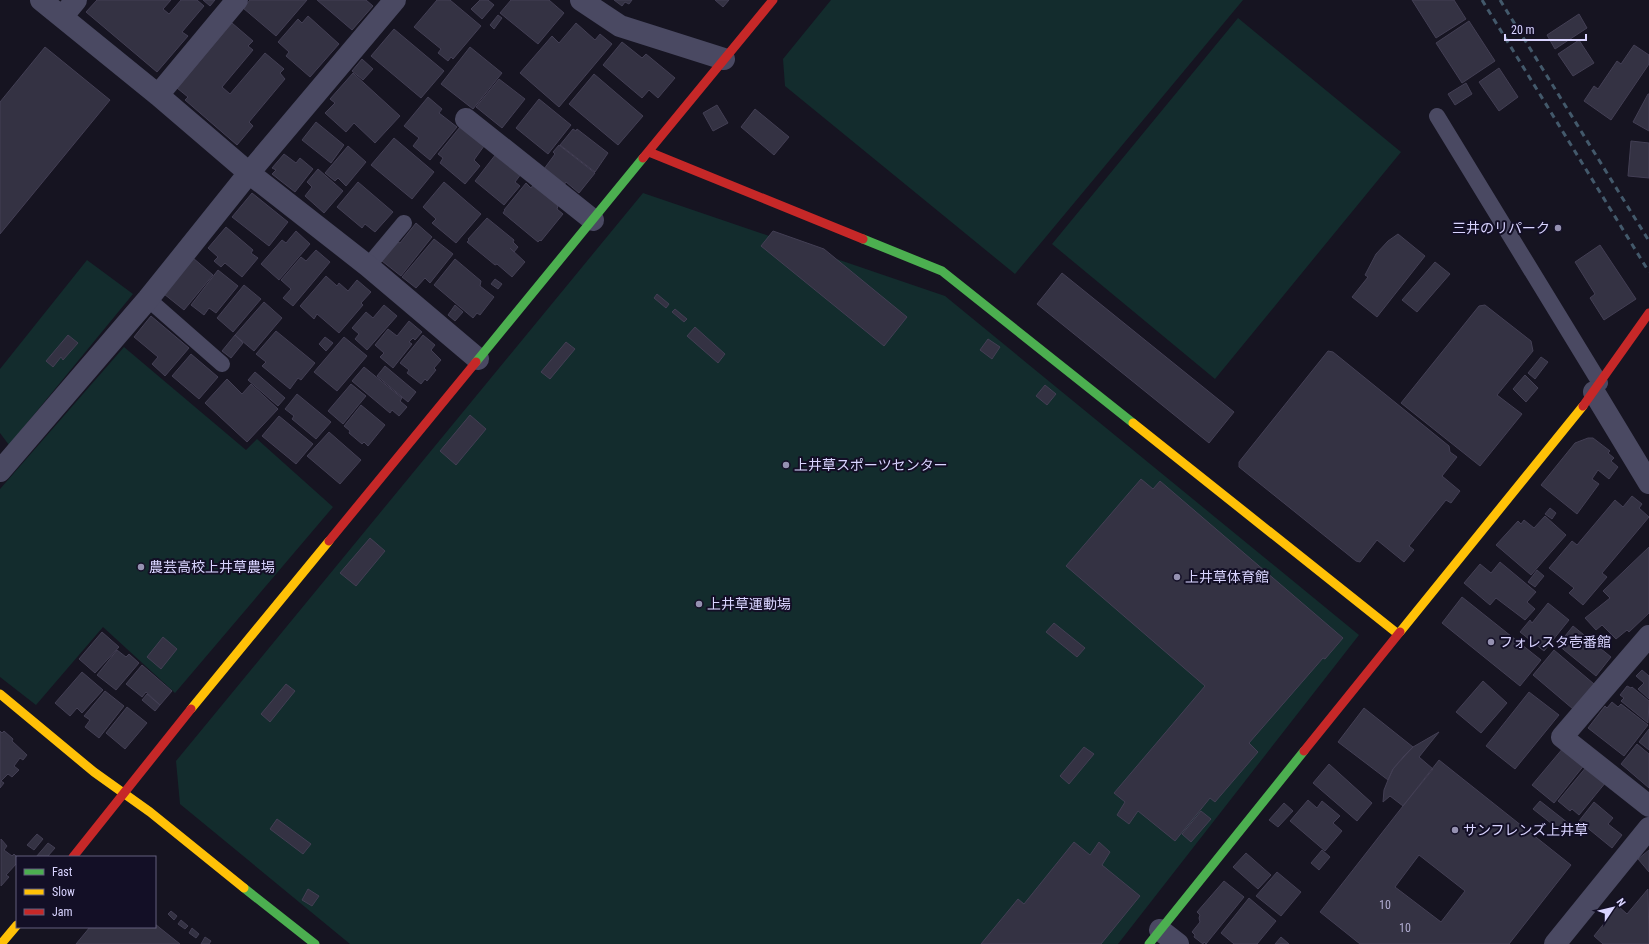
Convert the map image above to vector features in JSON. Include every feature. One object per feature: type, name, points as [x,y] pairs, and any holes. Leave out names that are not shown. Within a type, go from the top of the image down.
[{"type":"street","points":[[41,0],[158,95],[249,173],[368,266],[478,360]]},
{"type":"street","points":[[62,17],[76,0]]},
{"type":"street","points":[[158,95],[237,0]]},
{"type":"street","points":[[0,471],[148,299],[249,173],[395,0]]},
{"type":"street","points":[[581,0],[620,26],[724,59]]},
{"type":"street","points":[[74,856],[146,764],[773,0]]},
{"type":"street","points":[[466,119],[593,220]]},
{"type":"street","points":[[649,152],[942,271],[1398,634]]},
{"type":"street","points":[[1178,944],[1155,937],[1597,388],[1649,313]]},
{"type":"street","points":[[1597,388],[1649,483]]},
{"type":"street","points":[[1649,636],[1562,737],[1649,806]]},
{"type":"street","points":[[0,694],[94,772],[150,812],[315,944]]},
{"type":"street","points":[[1555,944],[1649,828]]},
{"type":"street","points":[[1,944],[16,925]]},
{"type":"lane","points":[[1437,116],[1597,388]]},
{"type":"lane","points":[[368,266],[404,223]]},
{"type":"lane","points":[[148,299],[222,364]]},
{"type":"green space","points":[[831,0],[1243,0],[1015,274],[785,86],[783,59]]},
{"type":"green space","points":[[1238,18],[1401,152],[1215,379],[1052,244]]},
{"type":"green space","name":"上井草スポーツセンター","points":[[643,193],[945,296],[1359,635],[1118,944],[350,944],[180,804],[176,761]]},
{"type":"green space","points":[[87,260],[133,294],[9,445],[0,433],[0,369]]},
{"type":"green space","name":"農芸高校上井草農場","points":[[124,347],[246,450],[257,439],[333,507],[175,693],[103,627],[36,705],[0,677],[0,489]]},
{"type":"building","points":[[97,0],[171,0],[163,9],[169,14],[181,0],[197,0],[204,6],[182,32],[188,36],[157,72],[86,12]]},
{"type":"building","points":[[203,0],[215,0],[210,6]]},
{"type":"building","points":[[250,0],[307,0],[276,36],[243,8]]},
{"type":"building","points":[[317,0],[366,0],[373,6],[352,30]]},
{"type":"building","points":[[437,0],[450,0],[481,26],[453,59],[451,57],[448,61],[438,53],[441,49],[414,27]]},
{"type":"building","points":[[480,0],[488,0],[494,5],[482,19],[471,9]]},
{"type":"building","points":[[511,0],[549,0],[564,13],[538,44],[500,13]]},
{"type":"building","points":[[614,0],[632,0],[629,4],[625,2],[622,6]]},
{"type":"building","points":[[715,0],[729,0],[723,7]]},
{"type":"building","points":[[1412,0],[1454,0],[1466,19],[1436,38]]},
{"type":"building","points":[[1579,14],[1587,28],[1555,49],[1547,35]]},
{"type":"building","points":[[498,15],[502,18],[494,29],[490,25]]},
{"type":"building","points":[[308,16],[339,44],[310,77],[286,56],[289,52],[278,42],[298,19],[302,23]]},
{"type":"building","points":[[1469,21],[1495,61],[1462,83],[1436,43]]},
{"type":"building","points":[[232,23],[253,41],[248,46],[253,50],[222,87],[230,94],[265,53],[284,69],[280,73],[285,79],[249,122],[253,126],[237,145],[185,100],[188,97],[177,88]]},
{"type":"building","points":[[576,23],[595,40],[600,34],[612,44],[559,107],[520,73],[552,36],[559,43]]},
{"type":"building","points":[[394,29],[444,71],[421,98],[371,56]]},
{"type":"building","points":[[1579,40],[1594,63],[1573,76],[1558,54]]},
{"type":"building","points":[[622,42],[642,58],[646,54],[675,78],[658,98],[649,90],[642,98],[603,65]]},
{"type":"building","points":[[1634,45],[1649,55],[1649,64],[1611,120],[1584,101],[1594,86],[1598,89],[1617,61],[1621,64]]},
{"type":"building","points":[[45,47],[110,100],[0,234],[0,102]]},
{"type":"building","points":[[470,47],[502,73],[473,109],[441,84]]},
{"type":"building","points":[[362,59],[373,69],[363,80],[352,71]]},
{"type":"building","points":[[1499,68],[1518,97],[1499,111],[1479,82]]},
{"type":"building","points":[[353,73],[400,116],[375,143],[354,123],[346,132],[325,113],[335,103],[330,99]]},
{"type":"building","points":[[594,74],[643,116],[618,145],[569,104]]},
{"type":"building","points":[[499,79],[525,99],[502,128],[476,107]]},
{"type":"building","points":[[1466,83],[1472,94],[1455,105],[1448,94]]},
{"type":"building","points":[[1649,94],[1649,131],[1633,122]]},
{"type":"building","points":[[428,97],[442,109],[439,113],[457,127],[430,160],[413,146],[419,138],[404,126]]},
{"type":"building","points":[[539,99],[571,125],[548,154],[516,128]]},
{"type":"building","points":[[717,105],[728,123],[713,131],[703,113]]},
{"type":"building","points":[[755,109],[789,137],[774,155],[741,127]]},
{"type":"building","points":[[316,122],[344,145],[331,163],[302,140]]},
{"type":"building","points":[[460,127],[484,146],[474,160],[480,166],[465,184],[440,163],[443,158],[438,154]]},
{"type":"building","points":[[573,129],[576,131],[577,129],[608,153],[595,172],[560,145]]},
{"type":"building","points":[[394,138],[434,172],[412,199],[371,165]]},
{"type":"building","points":[[1631,141],[1649,143],[1649,178],[1628,176]]},
{"type":"building","points":[[559,145],[595,173],[579,193],[566,182],[564,185],[544,169],[555,154],[553,152]]},
{"type":"building","points":[[348,146],[366,162],[346,186],[338,178],[335,181],[325,173]]},
{"type":"building","points":[[284,154],[296,163],[300,158],[313,169],[295,192],[272,174],[276,170],[272,168]]},
{"type":"building","points":[[496,154],[521,174],[515,182],[520,186],[504,205],[475,181]]},
{"type":"building","points":[[318,169],[343,191],[324,213],[305,196],[312,187],[307,182]]},
{"type":"building","points":[[358,182],[393,212],[375,232],[365,224],[362,228],[337,207]]},
{"type":"building","points":[[444,182],[481,214],[456,243],[432,223],[436,219],[423,207]]},
{"type":"building","points":[[526,183],[531,188],[533,185],[558,206],[557,209],[563,214],[541,241],[540,240],[538,242],[503,213]]},
{"type":"building","points":[[252,193],[288,222],[269,246],[232,217]]},
{"type":"building","points":[[487,218],[514,240],[513,242],[518,247],[514,252],[525,262],[512,277],[467,242]]},
{"type":"building","points":[[416,223],[432,237],[401,276],[382,261],[398,242],[400,243]]},
{"type":"building","points":[[226,227],[253,250],[251,253],[258,258],[242,277],[225,263],[221,267],[214,261],[218,257],[208,248]]},
{"type":"building","points":[[296,231],[310,244],[279,280],[261,264],[282,240],[286,243]]},
{"type":"building","points":[[773,231],[824,249],[907,317],[884,346],[761,246]]},
{"type":"building","points":[[1398,234],[1425,256],[1377,317],[1352,297],[1368,277],[1365,275],[1376,254],[1388,241]]},
{"type":"building","points":[[434,239],[453,254],[430,283],[425,278],[416,288],[402,277]]},
{"type":"building","points":[[1600,245],[1636,299],[1604,320],[1590,298],[1595,294],[1575,262]]},
{"type":"building","points":[[316,250],[330,262],[293,306],[283,298],[291,289],[281,280],[301,257],[306,261]]},
{"type":"building","points":[[193,258],[213,275],[184,310],[164,294]]},
{"type":"building","points":[[455,259],[481,281],[480,286],[494,297],[480,315],[477,313],[473,318],[434,285]]},
{"type":"building","points":[[1435,262],[1450,274],[1417,312],[1402,300]]},
{"type":"building","points":[[218,270],[238,286],[216,313],[209,308],[204,315],[191,305]]},
{"type":"building","points":[[1062,273],[1234,412],[1209,443],[1037,304]]},
{"type":"building","points":[[326,276],[337,286],[339,283],[348,291],[357,280],[371,292],[361,303],[363,305],[339,333],[317,314],[314,319],[300,306]]},
{"type":"building","points":[[495,279],[502,284],[498,289],[491,284]]},
{"type":"building","points":[[244,285],[261,299],[233,332],[217,318]]},
{"type":"building","points":[[657,294],[669,304],[666,308],[654,298]]},
{"type":"building","points":[[264,302],[282,318],[254,351],[235,335]]},
{"type":"building","points":[[384,305],[397,316],[367,350],[355,339],[359,334],[352,328],[366,312],[373,318]]},
{"type":"building","points":[[455,305],[463,312],[455,321],[448,315]]},
{"type":"building","points":[[1485,305],[1531,341],[1533,351],[1497,395],[1522,414],[1480,466],[1401,403],[1479,306]]},
{"type":"building","points":[[675,309],[687,319],[684,322],[672,312]]},
{"type":"building","points":[[151,316],[189,348],[165,376],[152,364],[158,357],[134,337]]},
{"type":"building","points":[[409,321],[422,332],[415,340],[413,338],[409,342],[412,344],[393,368],[380,357],[384,353],[375,345],[388,329],[397,336]]},
{"type":"building","points":[[695,327],[725,354],[718,363],[687,336]]},
{"type":"building","points":[[276,331],[315,363],[301,380],[298,378],[290,389],[262,366],[266,362],[256,354]]},
{"type":"building","points":[[68,335],[78,343],[63,360],[61,357],[53,367],[46,361]]},
{"type":"building","points":[[235,335],[243,343],[231,358],[222,351]]},
{"type":"building","points":[[423,335],[435,345],[431,350],[441,360],[434,368],[436,370],[427,381],[425,379],[421,384],[407,373],[409,370],[400,363]]},
{"type":"building","points":[[325,337],[333,343],[326,351],[319,344]]},
{"type":"building","points":[[344,337],[367,356],[337,391],[314,372]]},
{"type":"building","points":[[988,339],[1000,347],[992,359],[980,350]]},
{"type":"building","points":[[566,342],[575,349],[550,379],[541,372]]},
{"type":"building","points":[[1328,351],[1333,352],[1449,446],[1450,452],[1457,457],[1442,476],[1460,491],[1451,503],[1446,500],[1409,546],[1414,550],[1404,562],[1377,540],[1360,562],[1356,561],[1239,467],[1239,462]]},
{"type":"building","points":[[191,354],[218,377],[199,399],[172,376]]},
{"type":"building","points":[[1541,357],[1548,362],[1535,379],[1528,373]]},
{"type":"building","points":[[385,366],[416,392],[408,402],[377,376]]},
{"type":"building","points":[[364,367],[402,398],[400,401],[407,407],[399,416],[392,410],[390,413],[352,381]]},
{"type":"building","points":[[255,372],[285,398],[278,406],[248,380]]},
{"type":"building","points":[[1525,375],[1538,388],[1526,402],[1513,389]]},
{"type":"building","points":[[227,379],[242,394],[251,384],[278,409],[247,442],[205,403]]},
{"type":"building","points":[[351,384],[366,396],[343,424],[328,411]]},
{"type":"building","points":[[1045,385],[1056,394],[1047,405],[1036,396]]},
{"type":"building","points":[[297,394],[331,422],[316,439],[292,419],[294,416],[285,409]]},
{"type":"building","points":[[361,405],[385,425],[368,446],[364,442],[362,444],[349,433],[350,431],[344,426]]},
{"type":"building","points":[[470,415],[486,429],[456,465],[440,451]]},
{"type":"building","points":[[279,416],[313,444],[296,464],[262,436]]},
{"type":"building","points":[[329,432],[361,460],[340,484],[307,456]]},
{"type":"building","points":[[1588,438],[1593,438],[1610,451],[1608,453],[1614,458],[1611,461],[1618,467],[1609,479],[1598,470],[1592,479],[1599,484],[1577,514],[1541,485],[1575,443]]},
{"type":"building","points":[[1141,479],[1153,489],[1160,481],[1343,638],[1325,659],[1323,658],[1249,743],[1258,752],[1215,802],[1210,798],[1175,841],[1138,811],[1129,824],[1117,815],[1125,802],[1114,793],[1205,686],[1066,566]]},
{"type":"building","points":[[1632,496],[1642,504],[1639,508],[1649,517],[1602,573],[1607,577],[1583,605],[1569,593],[1574,588],[1549,568],[1572,541],[1577,545],[1615,500],[1623,507]]},
{"type":"building","points":[[1550,508],[1556,513],[1552,519],[1545,514]]},
{"type":"building","points":[[1545,516],[1566,535],[1531,575],[1496,545],[1518,521],[1521,524],[1524,520],[1534,528]]},
{"type":"building","points":[[370,538],[385,551],[356,586],[340,573]]},
{"type":"building","points":[[1649,547],[1649,613],[1629,632],[1627,630],[1616,639],[1602,625],[1596,630],[1585,618],[1610,598],[1603,591]]},
{"type":"building","points":[[1500,562],[1536,592],[1527,602],[1535,609],[1525,620],[1496,598],[1490,605],[1464,583],[1480,564],[1491,573]]},
{"type":"building","points":[[1537,570],[1544,576],[1535,587],[1528,582]]},
{"type":"building","name":"フォレスタ壱番館","points":[[1462,597],[1541,660],[1520,686],[1442,623]]},
{"type":"building","points":[[1548,603],[1569,620],[1544,651],[1520,632],[1530,620],[1532,623]]},
{"type":"building","points":[[1054,623],[1085,648],[1077,657],[1046,632]]},
{"type":"building","points":[[1573,626],[1611,657],[1596,676],[1558,645]]},
{"type":"building","points":[[102,632],[119,647],[95,673],[79,659]]},
{"type":"building","points":[[163,637],[177,649],[161,669],[147,657]]},
{"type":"building","points":[[117,650],[126,657],[129,654],[139,663],[116,690],[97,675]]},
{"type":"building","points":[[1554,650],[1594,684],[1573,709],[1533,675]]},
{"type":"building","points":[[142,665],[172,691],[160,705],[146,692],[142,697],[126,684]]},
{"type":"building","points":[[1642,670],[1649,676],[1649,699],[1638,689],[1644,683],[1636,676]]},
{"type":"building","points":[[82,672],[103,690],[82,713],[77,708],[70,716],[55,703]]},
{"type":"building","points":[[1483,681],[1507,703],[1481,733],[1456,712]]},
{"type":"building","points":[[286,684],[295,691],[270,722],[261,714]]},
{"type":"building","points":[[1627,686],[1632,687],[1649,701],[1648,723],[1621,701],[1624,698],[1620,695]]},
{"type":"building","points":[[105,691],[124,706],[99,738],[85,727],[90,720],[84,716]]},
{"type":"building","points":[[1529,692],[1559,715],[1515,769],[1486,746]]},
{"type":"building","points":[[147,694],[160,705],[155,711],[142,700]]},
{"type":"building","points":[[1612,702],[1618,707],[1621,704],[1648,725],[1624,756],[1588,728],[1605,706],[1607,708]]},
{"type":"building","points":[[127,707],[147,723],[125,749],[106,733]]},
{"type":"building","points":[[1364,708],[1413,747],[1393,769],[1388,780],[1338,742]]},
{"type":"building","points":[[1649,729],[1649,750],[1639,742]]},
{"type":"building","points":[[0,731],[2,733],[4,731],[13,739],[12,741],[27,755],[23,760],[20,758],[14,766],[19,770],[12,777],[8,774],[1,781],[4,783],[0,788]]},
{"type":"building","points":[[1439,732],[1419,757],[1433,769],[1403,806],[1390,796],[1383,802],[1384,790],[1393,769],[1413,747]]},
{"type":"building","points":[[1637,744],[1649,754],[1649,788],[1621,764]]},
{"type":"building","points":[[1084,747],[1094,754],[1069,784],[1060,776]]},
{"type":"building","points":[[1564,747],[1585,764],[1554,803],[1532,785]]},
{"type":"building","name":"サンフレンズ上井草","points":[[1439,760],[1571,865],[1509,944],[1360,944],[1320,912]],"holes":[[[1419,855],[1465,891],[1441,922],[1395,887]]]},
{"type":"building","points":[[1329,764],[1372,803],[1357,821],[1313,783]]},
{"type":"building","points":[[1587,766],[1606,782],[1579,815],[1572,809],[1570,811],[1558,801]]},
{"type":"building","points":[[1308,800],[1317,808],[1322,801],[1340,816],[1333,823],[1342,831],[1325,851],[1290,821]]},
{"type":"building","points":[[1540,801],[1568,823],[1561,831],[1533,809]]},
{"type":"building","points":[[1594,802],[1613,818],[1608,824],[1622,835],[1612,848],[1579,821]]},
{"type":"building","points":[[1284,803],[1293,811],[1278,827],[1269,820]]},
{"type":"building","points":[[1201,811],[1211,819],[1191,842],[1182,834]]},
{"type":"building","points":[[277,819],[311,844],[303,854],[270,829]]},
{"type":"building","points":[[37,834],[43,839],[34,850],[27,845]]},
{"type":"building","points":[[1,839],[7,846],[4,850],[12,856],[14,854],[16,856],[16,864],[6,875],[9,877],[1,886]]},
{"type":"building","points":[[1074,842],[1090,855],[1099,842],[1110,852],[1102,865],[1140,896],[1101,944],[981,944],[1018,899],[1024,904]]},
{"type":"building","points":[[48,843],[55,848],[48,856],[37,856]]},
{"type":"building","points":[[1322,850],[1330,857],[1319,870],[1311,863]]},
{"type":"building","points":[[1649,850],[1649,872],[1638,859]]},
{"type":"building","points":[[1246,853],[1271,875],[1258,889],[1233,867]]},
{"type":"building","points":[[1277,872],[1301,892],[1281,916],[1256,896]]},
{"type":"building","points":[[1224,881],[1244,897],[1206,944],[1204,942],[1203,944],[1194,937],[1195,935],[1192,932],[1200,922],[1200,915],[1197,912]]},
{"type":"building","points":[[308,889],[319,896],[312,906],[302,900]]},
{"type":"building","points":[[1648,889],[1649,944],[1603,944],[1594,936],[1618,906],[1627,914]]},
{"type":"building","points":[[1249,898],[1276,921],[1257,944],[1234,944],[1221,933]]},
{"type":"building","points":[[171,911],[177,916],[174,920],[168,914]]},
{"type":"building","points":[[181,920],[188,926],[185,929],[178,924]]},
{"type":"building","points":[[156,925],[180,944],[76,944],[89,928],[156,928]]},
{"type":"building","points":[[192,928],[199,934],[196,938],[189,933]]},
{"type":"building","points":[[205,937],[211,941],[209,944],[201,944]]},
{"type":"building","points":[[1281,937],[1289,944],[1275,944]]},
{"type":"railway","points":[[1482,0],[1649,272]]},
{"type":"railway","points":[[1500,0],[1649,241]]},
{"type":"traffic: fast","points":[[476,362],[643,158]]},
{"type":"traffic: fast","points":[[863,239],[942,271],[1133,423]]},
{"type":"traffic: fast","points":[[1149,944],[1304,751]]},
{"type":"traffic: fast","points":[[244,888],[315,944]]},
{"type":"traffic: slow","points":[[1400,632],[1583,406]]},
{"type":"traffic: slow","points":[[1133,423],[1398,634]]},
{"type":"traffic: slow","points":[[191,709],[329,541]]},
{"type":"traffic: slow","points":[[0,694],[94,772],[150,812],[244,888]]},
{"type":"traffic: slow","points":[[1,944],[16,926]]},
{"type":"traffic: jam","points":[[643,158],[773,0]]},
{"type":"traffic: jam","points":[[649,152],[863,239]]},
{"type":"traffic: jam","points":[[1583,406],[1649,313]]},
{"type":"traffic: jam","points":[[329,541],[476,362]]},
{"type":"traffic: jam","points":[[1304,751],[1400,632]]},
{"type":"traffic: jam","points":[[74,856],[191,709]]},
{"type":"place","name":"三井のリパーク","points":[[1558,228]]},
{"type":"place","name":"上井草スポーツセンター","points":[[786,465]]},
{"type":"place","name":"農芸高校上井草農場","points":[[141,567]]},
{"type":"place","name":"上井草体育館","points":[[1177,577]]},
{"type":"place","name":"上井草運動場","points":[[699,604]]},
{"type":"place","name":"フォレスタ壱番館","points":[[1491,642]]},
{"type":"place","name":"サンフレンズ上井草","points":[[1455,830]]}]
